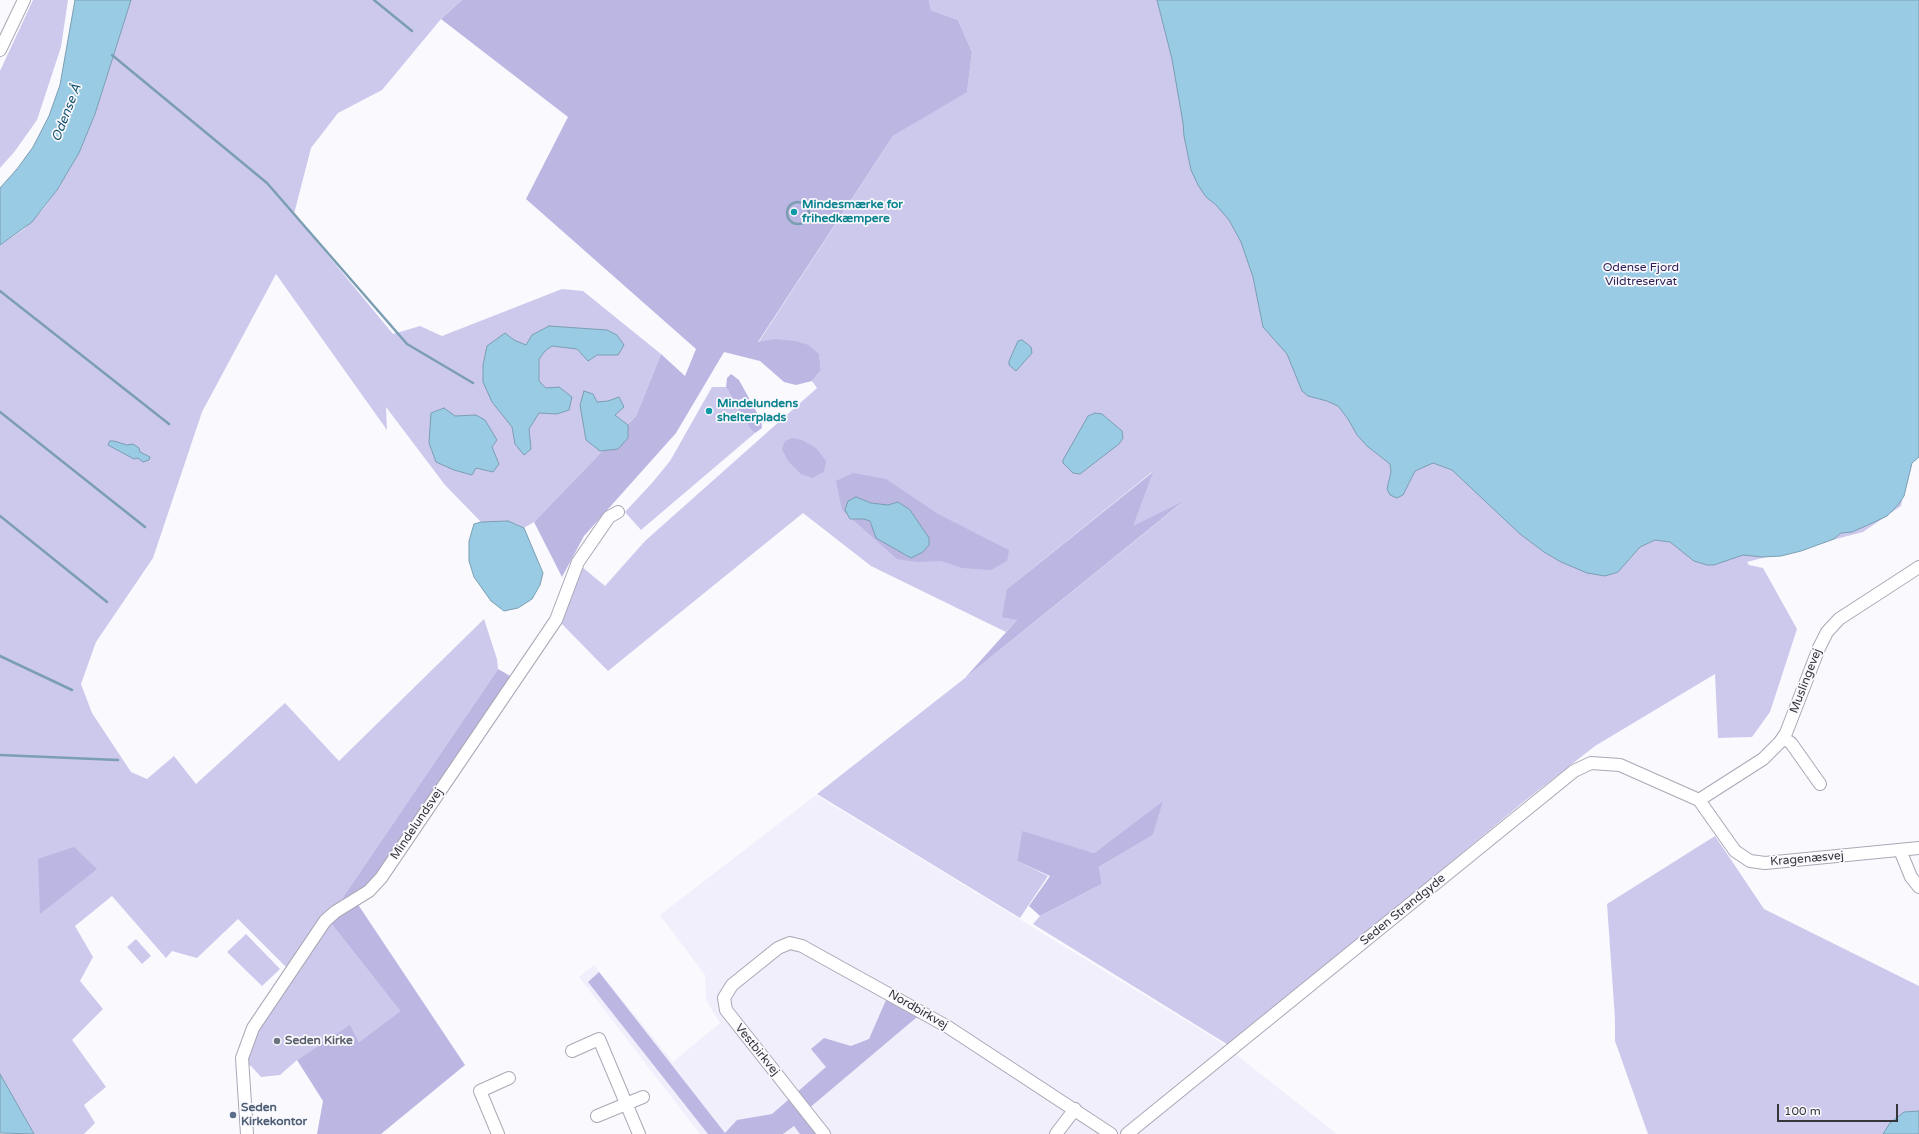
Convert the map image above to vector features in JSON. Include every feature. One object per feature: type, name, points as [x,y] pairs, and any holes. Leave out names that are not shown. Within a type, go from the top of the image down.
[{"type":"street","points":[[0,50],[24,0]]},
{"type":"street","name":"Mindelundsvej","points":[[247,1134],[242,1058],[253,1028],[325,921],[335,912],[368,890],[381,878],[556,620],[578,562],[609,518],[618,512]]},
{"type":"street","name":"Muslingevej","points":[[1699,800],[1763,760],[1783,738],[1818,648],[1827,632],[1840,619],[1919,567]]},
{"type":"street","points":[[1783,738],[1791,743],[1820,784]]},
{"type":"street","name":"Seden Strandgyde","points":[[1127,1134],[1574,771],[1591,762],[1620,765],[1699,800]]},
{"type":"street","name":"Kragenæsvej","points":[[1699,800],[1735,851],[1750,861],[1765,864],[1919,848]]},
{"type":"street","points":[[1900,850],[1910,877],[1919,887]]},
{"type":"street","name":"Nordbirkvej","points":[[755,966],[778,948],[790,943],[802,946],[948,1027],[1111,1134]]},
{"type":"street","name":"Vestbirkvej","points":[[755,966],[732,985],[724,998],[726,1010],[824,1134]]},
{"type":"street","points":[[572,1051],[599,1039],[639,1134]]},
{"type":"street","points":[[498,1134],[480,1091],[509,1078]]},
{"type":"street","points":[[597,1116],[643,1097]]},
{"type":"street","points":[[1056,1134],[1075,1109]]},
{"type":"shaded area","points":[[462,0],[929,0],[931,10],[958,20],[972,52],[967,92],[893,136],[758,342],[775,339],[795,341],[809,345],[819,354],[821,370],[812,381],[796,385],[784,382],[760,361],[724,352],[676,433],[584,536],[562,577],[534,522],[636,416],[661,354],[685,376],[696,349],[526,199],[568,117],[441,19]]},
{"type":"shaded area","points":[[731,374],[739,380],[761,420],[762,428],[755,433],[751,430],[726,387],[727,378]]},
{"type":"shaded area","points":[[792,438],[802,440],[816,448],[826,461],[824,472],[812,478],[801,474],[788,461],[782,449],[785,441]]},
{"type":"shaded area","points":[[1153,472],[1133,526],[1184,501],[965,678],[1017,620],[1002,617],[1007,589]]},
{"type":"shaded area","points":[[853,473],[886,479],[938,514],[1009,550],[1007,561],[991,570],[962,568],[941,561],[917,562],[897,559],[842,510],[836,481]]},
{"type":"shaded area","points":[[498,669],[512,677],[370,884],[341,900]]},
{"type":"shaded area","points":[[816,795],[1216,1039],[1337,1134],[700,1134],[579,977],[594,965],[673,1062],[720,1023],[706,1000],[705,975],[660,915]]},
{"type":"shaded area","points":[[1163,801],[1153,835],[1099,867],[1102,884],[1040,916],[1029,906],[1050,876],[1017,861],[1022,831],[1094,853]]},
{"type":"shaded area","points":[[74,847],[97,869],[40,914],[38,859]]},
{"type":"shaded area","points":[[357,903],[465,1065],[381,1134],[317,1134],[323,1101],[297,1060],[350,1025],[359,1042],[400,1011],[330,922]]},
{"type":"shaded area","points":[[599,972],[725,1133],[737,1120],[772,1114],[826,1067],[811,1049],[824,1038],[851,1046],[869,1039],[886,1000],[917,1017],[801,1115],[816,1134],[800,1134],[794,1126],[783,1134],[708,1134],[588,982]]},
{"type":"green space","points":[[33,0],[68,0],[61,47],[37,120],[15,151],[0,168],[0,71]]},
{"type":"green space","points":[[131,0],[462,0],[441,19],[382,90],[338,113],[311,148],[294,214],[393,334],[420,326],[442,336],[562,289],[583,291],[661,354],[636,416],[534,522],[524,528],[508,521],[481,522],[445,485],[386,407],[387,430],[276,274],[202,412],[153,558],[96,642],[81,684],[92,713],[131,772],[147,779],[174,756],[196,784],[285,703],[339,761],[484,619],[497,659],[498,669],[341,900],[287,968],[238,919],[197,958],[172,951],[166,958],[112,896],[75,926],[93,957],[80,981],[103,1009],[72,1040],[106,1087],[84,1105],[95,1123],[84,1134],[34,1134],[0,1074],[0,245],[24,229],[44,208],[57,190],[79,153],[95,114]]},
{"type":"green space","points":[[929,0],[1157,0],[1159,5],[1919,0],[1910,463],[1901,506],[1863,532],[1747,562],[1749,565],[1763,568],[1797,629],[1770,712],[1752,737],[1718,738],[1715,674],[1595,746],[1522,803],[1230,1046],[1033,924],[1040,916],[1102,884],[1099,867],[1153,835],[1162,802],[1094,853],[1022,832],[1017,861],[1048,876],[1020,918],[817,794],[965,678],[1182,503],[1132,527],[1152,472],[1007,589],[1017,620],[1006,632],[871,566],[803,513],[608,671],[559,621],[581,566],[605,586],[645,541],[817,388],[812,381],[821,370],[819,355],[809,345],[758,343],[893,136],[967,91],[972,52],[958,20],[931,10]]},
{"type":"green space","points":[[712,387],[726,387],[751,430],[755,433],[641,530],[625,512],[670,461]]},
{"type":"green space","points":[[1715,836],[1764,909],[1919,986],[1919,1134],[1648,1134],[1615,1041],[1615,1019],[1607,904]]},
{"type":"green space","points":[[330,922],[400,1011],[359,1042],[350,1026],[297,1060],[280,1075],[261,1077],[251,1066],[245,1064],[260,1025]]},
{"type":"green space","points":[[246,934],[280,969],[262,986],[227,952]]},
{"type":"green space","points":[[136,939],[151,956],[142,964],[127,947]]},
{"type":"water","name":"Odense Å","points":[[75,0],[131,0],[95,114],[79,153],[57,190],[32,222],[0,245],[0,188],[17,169],[33,147],[49,116],[60,85]]},
{"type":"water","name":"Odense Fjord Vildtreservat","points":[[1157,0],[1919,0],[1919,457],[1912,463],[1904,496],[1898,505],[1887,516],[1852,532],[1841,533],[1834,539],[1801,551],[1781,556],[1762,557],[1743,555],[1714,565],[1707,565],[1694,561],[1670,542],[1655,540],[1640,547],[1618,572],[1605,576],[1587,573],[1561,562],[1544,552],[1520,534],[1452,470],[1433,463],[1415,471],[1403,495],[1397,498],[1390,495],[1387,489],[1391,472],[1390,464],[1367,446],[1357,435],[1348,419],[1338,406],[1327,401],[1308,396],[1302,391],[1287,354],[1263,327],[1253,277],[1241,242],[1229,220],[1216,205],[1206,197],[1191,170],[1172,59]]},
{"type":"water","points":[[549,326],[607,330],[617,335],[624,345],[618,355],[597,355],[588,361],[577,349],[552,346],[545,351],[539,359],[539,381],[546,388],[559,387],[572,397],[569,410],[557,414],[539,413],[529,429],[531,449],[524,455],[515,444],[512,427],[492,402],[483,382],[483,365],[487,346],[505,333],[514,340],[526,345],[532,335]]},
{"type":"water","points":[[1022,340],[1031,347],[1032,353],[1016,371],[1009,365],[1009,361],[1018,341]]},
{"type":"water","points":[[584,391],[593,394],[597,402],[608,401],[619,397],[624,407],[615,415],[628,425],[628,438],[618,449],[600,451],[586,440],[580,405]]},
{"type":"water","points":[[444,408],[455,416],[476,415],[485,420],[497,440],[492,447],[499,464],[493,472],[476,468],[472,475],[454,470],[436,462],[429,443],[431,413]]},
{"type":"water","points":[[1095,413],[1102,414],[1122,431],[1123,438],[1119,444],[1080,474],[1073,473],[1063,463],[1063,460],[1088,416]]},
{"type":"water","points":[[110,441],[127,445],[133,444],[139,448],[140,452],[150,457],[149,460],[143,462],[138,458],[134,459],[108,445]]},
{"type":"water","points":[[856,497],[871,503],[888,505],[898,502],[910,510],[929,538],[929,545],[923,552],[911,558],[876,538],[870,521],[864,519],[850,519],[845,510],[848,501]]},
{"type":"water","points":[[508,521],[524,528],[543,573],[540,585],[532,599],[518,608],[504,611],[491,601],[474,577],[469,561],[469,541],[474,524],[481,522]]},
{"type":"water","points":[[0,1074],[33,1132],[34,1134],[0,1133]]},
{"type":"water","points":[[1919,1111],[1919,1134],[1883,1134],[1890,1123],[1904,1112]]},
{"type":"waterway","points":[[374,0],[412,31]]},
{"type":"waterway","points":[[112,55],[267,183],[407,344],[473,383]]},
{"type":"waterway","points":[[798,202],[806,205],[809,213],[806,221],[798,224],[790,221],[787,213],[790,205],[798,202]]},
{"type":"waterway","points":[[0,291],[169,424]]},
{"type":"waterway","points":[[0,412],[145,527]]},
{"type":"waterway","points":[[0,516],[107,602]]},
{"type":"waterway","points":[[0,656],[72,690]]},
{"type":"waterway","points":[[0,755],[118,760]]},
{"type":"place","name":"Mindesmærke for frihedkæmpere","points":[[794,212]]},
{"type":"place","name":"Mindelundens shelterplads","points":[[709,411]]},
{"type":"place","name":"Seden Kirke","points":[[277,1041]]},
{"type":"place","name":"Seden Kirkekontor","points":[[233,1115]]}]
